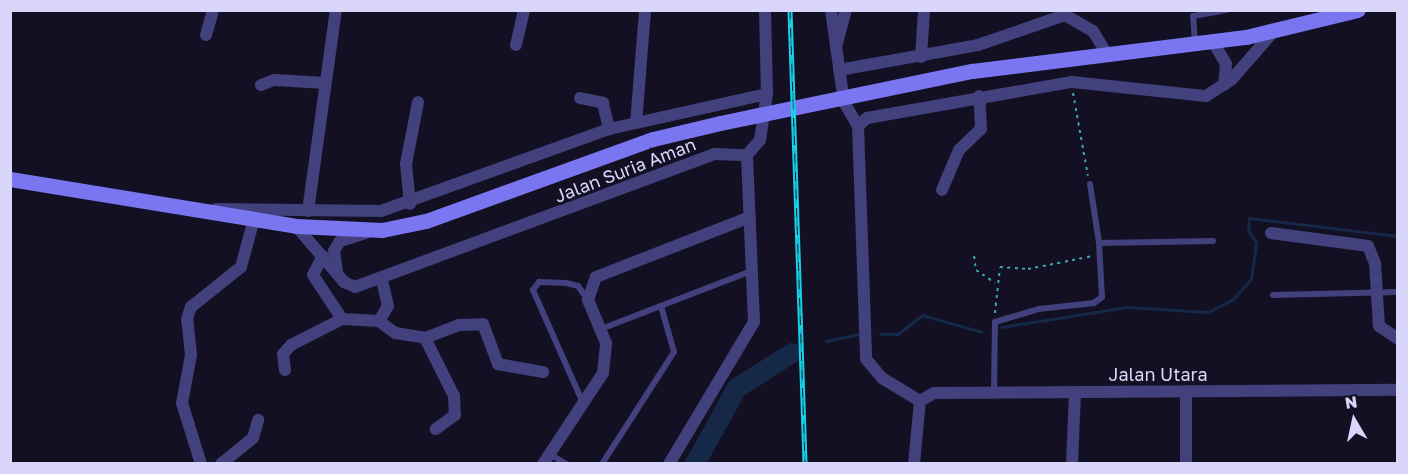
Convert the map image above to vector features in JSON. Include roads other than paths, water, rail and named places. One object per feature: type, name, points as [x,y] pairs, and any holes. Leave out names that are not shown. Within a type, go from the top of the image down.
[{"type":"street","points":[[206,35],[213,10]]},
{"type":"street","points":[[308,211],[336,10]]},
{"type":"street","points":[[516,45],[524,10]]},
{"type":"street","points":[[636,123],[645,10]]},
{"type":"street","points":[[669,464],[754,322],[747,155],[760,140],[767,94],[765,10]]},
{"type":"street","points":[[831,10],[847,114],[858,126],[866,359],[882,378],[920,401],[917,462]]},
{"type":"street","points":[[836,48],[846,10]]},
{"type":"street","points":[[921,57],[924,10]]},
{"type":"street","points":[[337,274],[334,251],[340,241],[487,200],[653,140],[720,123],[972,71],[1213,42],[1274,31],[1304,18],[1358,10]]},
{"type":"street","points":[[839,70],[978,45],[1065,15],[1077,14],[1104,54]]},
{"type":"street","points":[[858,126],[867,118],[979,96],[1072,82],[1133,85],[1189,97],[1206,96],[1224,85],[1274,31]]},
{"type":"street","points":[[1213,42],[1226,64],[1224,85]]},
{"type":"street","points":[[261,85],[274,80],[325,83]]},
{"type":"street","points":[[209,210],[308,211],[348,214],[410,204],[609,129],[767,94]]},
{"type":"street","points":[[942,190],[959,150],[981,129],[979,96]]},
{"type":"street","points":[[580,98],[603,103],[609,129]]},
{"type":"street","points":[[410,204],[406,164],[418,102]]},
{"type":"street","name":"Jalan Suria Aman","points":[[296,226],[337,274],[355,287],[382,279],[714,154],[747,155]]},
{"type":"street","points":[[10,179],[296,226],[382,230]]},
{"type":"street","points":[[546,459],[603,373],[606,343],[588,300],[596,277],[750,217]]},
{"type":"street","points":[[201,464],[182,403],[191,355],[187,319],[191,307],[240,267],[254,219]]},
{"type":"street","points":[[1271,233],[1368,246],[1377,293],[1379,326],[1398,339]]},
{"type":"street","points":[[323,256],[313,274],[342,320]]},
{"type":"street","points":[[379,321],[388,306],[382,279]]},
{"type":"street","points":[[285,370],[284,354],[291,345],[342,320],[379,321],[395,333],[425,338],[459,325],[483,324],[498,364],[543,372]]},
{"type":"street","points":[[425,338],[454,396],[455,416],[436,429]]},
{"type":"street","name":"Jalan Utara","points":[[920,401],[934,393],[1398,390]]},
{"type":"street","points":[[1072,464],[1075,392]]},
{"type":"street","points":[[1186,392],[1186,464]]},
{"type":"street","points":[[221,464],[253,438],[258,420]]},
{"type":"lane","points":[[1195,43],[1193,16],[1226,10]]},
{"type":"lane","points":[[994,392],[995,322],[1039,309],[1094,303],[1102,297],[1099,243],[1090,184]]},
{"type":"lane","points":[[1099,243],[1213,241]]},
{"type":"lane","points":[[601,330],[752,270]]},
{"type":"lane","points":[[583,403],[571,387],[533,290],[539,282],[566,283],[578,286],[588,300]]},
{"type":"lane","points":[[1274,295],[1398,292]]},
{"type":"lane","points":[[602,464],[674,352],[661,306]]},
{"type":"lane","points":[[546,459],[566,464]]},
{"type":"waterway","points":[[1001,327],[1127,307],[1208,312],[1232,300],[1251,279],[1256,242],[1248,230],[1249,218],[1398,236]]},
{"type":"waterway","points":[[880,334],[898,334],[922,315],[982,332]]},
{"type":"waterway","points":[[826,341],[860,334]]},
{"type":"waterway","points":[[695,464],[737,388],[792,353]]},
{"type":"railway","points":[[790,10],[805,464]]}]
